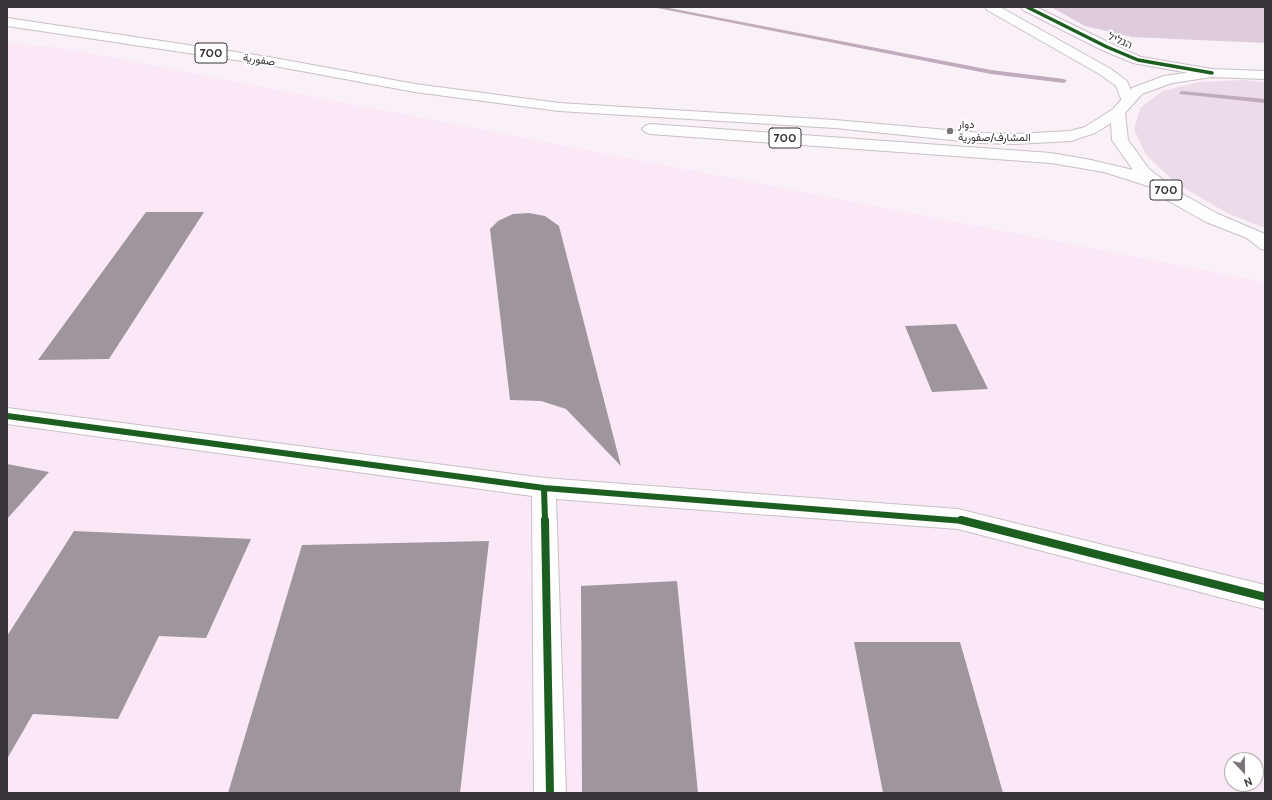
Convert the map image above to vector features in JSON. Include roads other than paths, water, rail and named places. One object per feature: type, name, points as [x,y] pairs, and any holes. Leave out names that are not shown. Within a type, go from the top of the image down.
[{"type":"main road","points":[[991,7],[1106,72],[1122,84],[1123,107]]},
{"type":"main road","name":"הגליל","points":[[1026,7],[1107,47],[1138,60],[1212,73]]},
{"type":"main road","name":"صفورية","points":[[7,22],[269,61],[415,88]]},
{"type":"main road","name":"700","points":[[415,88],[559,107],[835,124],[981,138],[1014,139],[1071,136],[1090,130],[1123,107],[1137,92],[1169,79],[1212,73],[1265,75]]},
{"type":"main road","name":"700","points":[[415,88],[524,113],[599,124]]},
{"type":"main road","name":"700","points":[[1123,107],[1120,140],[1143,172],[1173,196],[1212,218],[1265,240]]},
{"type":"main road","name":"700","points":[[635,128],[1051,158],[1104,166],[1125,171],[1156,182]]},
{"type":"main road","points":[[7,416],[544,488],[958,519],[1265,597]]},
{"type":"main road","points":[[544,488],[550,793]]},
{"type":"lane","points":[[1247,233],[1265,246]]},
{"type":"waterway","points":[[655,7],[991,72],[1064,81]]},
{"type":"waterway","points":[[1182,93],[1265,101]]},
{"type":"place","name":"دوار المشارف/صفورية","points":[[950,131]]}]
